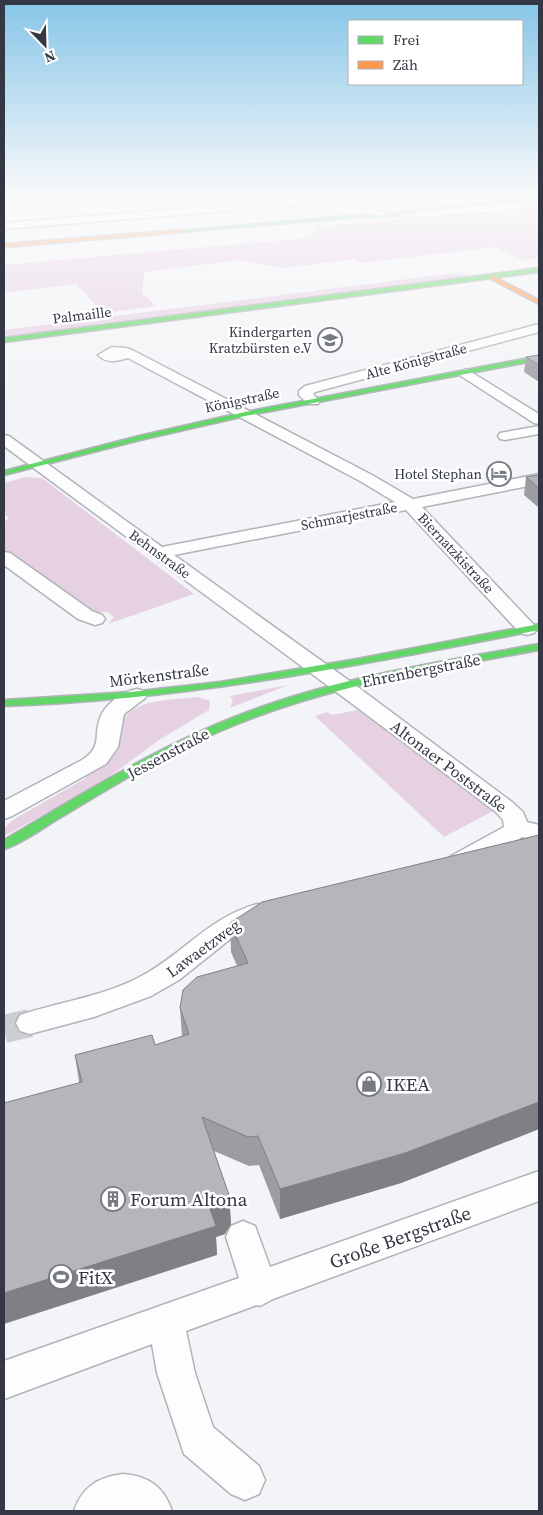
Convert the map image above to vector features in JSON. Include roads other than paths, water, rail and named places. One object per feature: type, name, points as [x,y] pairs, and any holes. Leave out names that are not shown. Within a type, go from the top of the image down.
[{"type":"main road","name":"Palmaille","points":[[97,316],[450,272],[517,266]]},
{"type":"main road","name":"Palmaille","points":[[493,276],[498,270],[507,267]]},
{"type":"main road","name":"Palmaille","points":[[4,340],[539,270]]},
{"type":"main road","points":[[450,272],[493,276],[535,290]]},
{"type":"main road","points":[[527,273],[521,276],[520,280],[535,290]]},
{"type":"main road","points":[[493,276],[539,302]]},
{"type":"main road","name":"Königstraße","points":[[4,473],[139,438],[245,414],[539,358]]},
{"type":"main road","name":"Königstraße","points":[[488,369],[539,362]]},
{"type":"main road","name":"Ehrenbergstraße","points":[[317,668],[533,628]]},
{"type":"main road","name":"Ehrenbergstraße","points":[[344,686],[539,647]]},
{"type":"main road","name":"Mörkenstraße","points":[[4,703],[137,695],[196,688],[317,668]]},
{"type":"main road","name":"Jessenstraße","points":[[4,845],[153,760],[216,728],[288,701],[344,686]]},
{"type":"main road","points":[[196,688],[218,697]]},
{"type":"main road","points":[[216,728],[222,712]]},
{"type":"street","name":"Alte Königstraße","points":[[313,401],[306,395],[306,391],[310,389],[539,328]]},
{"type":"street","name":"Biernatzkistraße","points":[[130,354],[410,504],[533,628]]},
{"type":"street","points":[[466,373],[539,420]]},
{"type":"street","points":[[505,436],[539,430]]},
{"type":"street","name":"Behnstraße","points":[[4,440],[344,686]]},
{"type":"street","name":"Schmarjestraße","points":[[158,553],[539,479]]},
{"type":"street","points":[[4,557],[95,620]]},
{"type":"street","name":"Ehrenbergstraße","points":[[344,686],[351,671],[372,658]]},
{"type":"street","name":"Altonaer Poststraße","points":[[379,713],[376,689],[390,676]]},
{"type":"street","name":"Altonaer Poststraße","points":[[344,686],[504,807],[528,830]]},
{"type":"street","points":[[4,811],[99,758],[108,739],[109,722],[112,714],[120,705],[137,695]]},
{"type":"street","points":[[438,870],[477,854],[513,832],[528,830]]},
{"type":"street","name":"Lawaetzweg","points":[[30,1023],[108,1002],[135,992],[168,973],[228,926],[250,915],[278,907]]},
{"type":"street","name":"Große Bergstraße","points":[[4,1380],[539,1186]]},
{"type":"street","points":[[243,1237],[260,1288]]},
{"type":"street","points":[[166,1322],[176,1373],[198,1440],[245,1480]]},
{"type":"street","points":[[94,1511],[104,1500],[115,1494],[126,1492],[138,1496],[148,1504],[152,1511]]},
{"type":"tunnel","points":[[4,1029],[30,1023]]},
{"type":"place","name":"Kindergarten Kratzbürsten e.V","points":[[330,340]]},
{"type":"place","name":"Hotel Stephan","points":[[499,474]]},
{"type":"place","name":"IKEA","points":[[369,1084]]},
{"type":"place","name":"Forum Altona","points":[[113,1199]]},
{"type":"place","name":"FitX","points":[[61,1277]]}]
